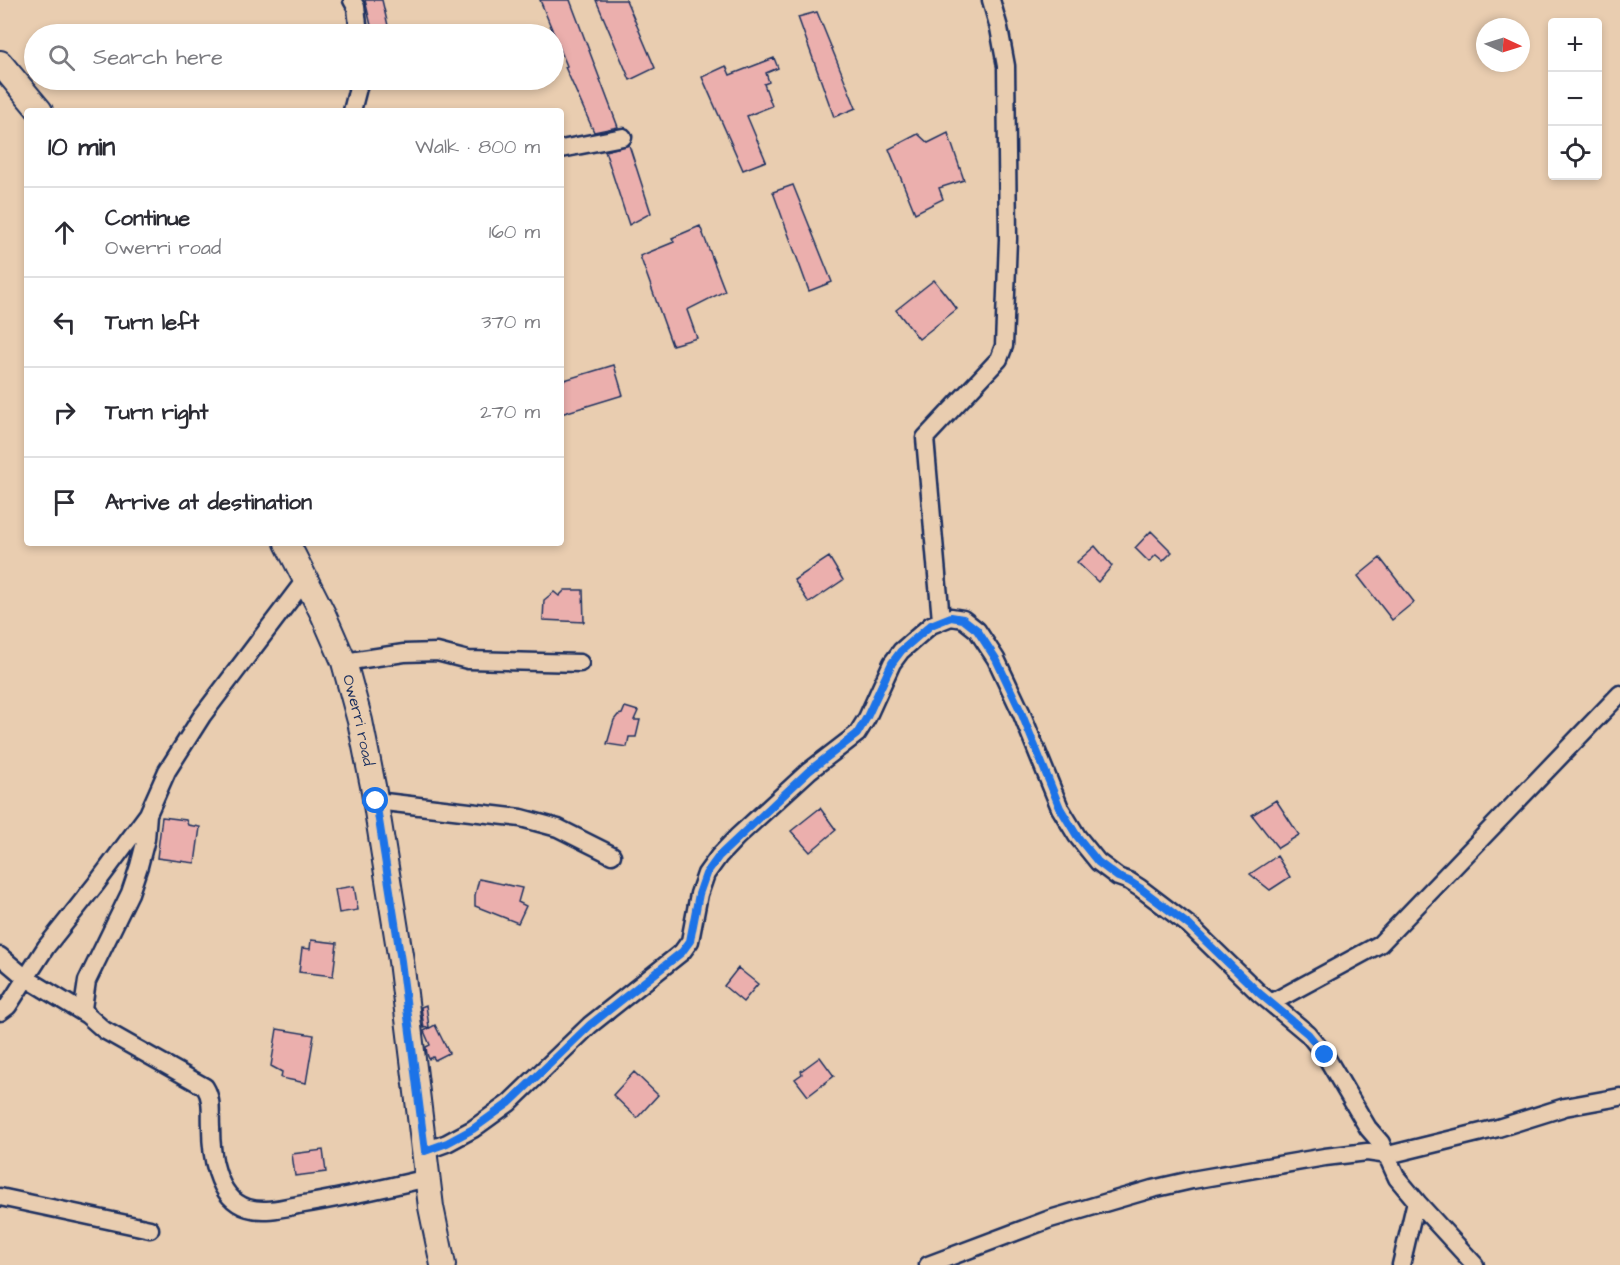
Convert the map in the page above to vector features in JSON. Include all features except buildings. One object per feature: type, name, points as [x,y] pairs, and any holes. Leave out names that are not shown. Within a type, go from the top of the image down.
[{"type":"main road","points":[[0,63],[38,108]]},
{"type":"main road","name":"Owerri road","points":[[288,546],[344,662],[360,721],[376,801],[401,961],[431,1207],[443,1265]]},
{"type":"street","points":[[352,0],[356,7],[358,24]]},
{"type":"street","points":[[941,620],[925,438],[999,359],[1004,346],[1008,239],[1006,66],[991,0]]},
{"type":"street","points":[[353,108],[357,90]]},
{"type":"street","points":[[564,148],[623,137]]},
{"type":"street","points":[[0,1012],[8,1006],[46,947],[148,814],[167,771],[202,716],[305,580]]},
{"type":"street","points":[[425,1151],[447,1143],[473,1129],[509,1103],[590,1025],[682,952],[690,941],[699,894],[706,874],[719,856],[809,771],[857,734],[892,663],[919,634],[941,620],[951,617],[963,619],[977,630],[996,659],[1021,712],[1060,808],[1077,836],[1098,862],[1118,877],[1140,888],[1190,926],[1218,955],[1314,1041],[1325,1055],[1397,1178],[1475,1265]]},
{"type":"street","points":[[344,662],[404,653],[437,651],[468,660],[580,663]]},
{"type":"street","points":[[1271,1003],[1380,944],[1620,694]]},
{"type":"street","points":[[376,801],[521,818],[558,828],[612,855]]},
{"type":"street","points":[[87,1015],[83,1008],[87,981],[130,893],[146,839],[148,814]]},
{"type":"street","points":[[0,956],[26,978],[87,1015],[104,1030],[205,1087],[211,1103],[213,1157],[218,1175],[231,1198],[248,1208],[271,1210],[330,1200],[428,1178]]},
{"type":"street","points":[[928,1265],[1050,1220],[1152,1189],[1237,1172],[1379,1150],[1498,1128],[1565,1107],[1620,1097]]},
{"type":"street","points":[[0,1197],[150,1230]]},
{"type":"street","points":[[1401,1265],[1416,1201]]},
{"type":"route","points":[[376,801],[401,961],[425,1151],[447,1143],[473,1129],[509,1103],[590,1025],[682,952],[690,941],[699,894],[706,874],[719,856],[809,771],[857,734],[892,663],[901,651],[931,625],[951,617],[963,619],[977,630],[996,659],[1021,712],[1060,808],[1077,836],[1098,862],[1118,877],[1140,888],[1190,926],[1259,993],[1308,1034],[1325,1055]]}]
